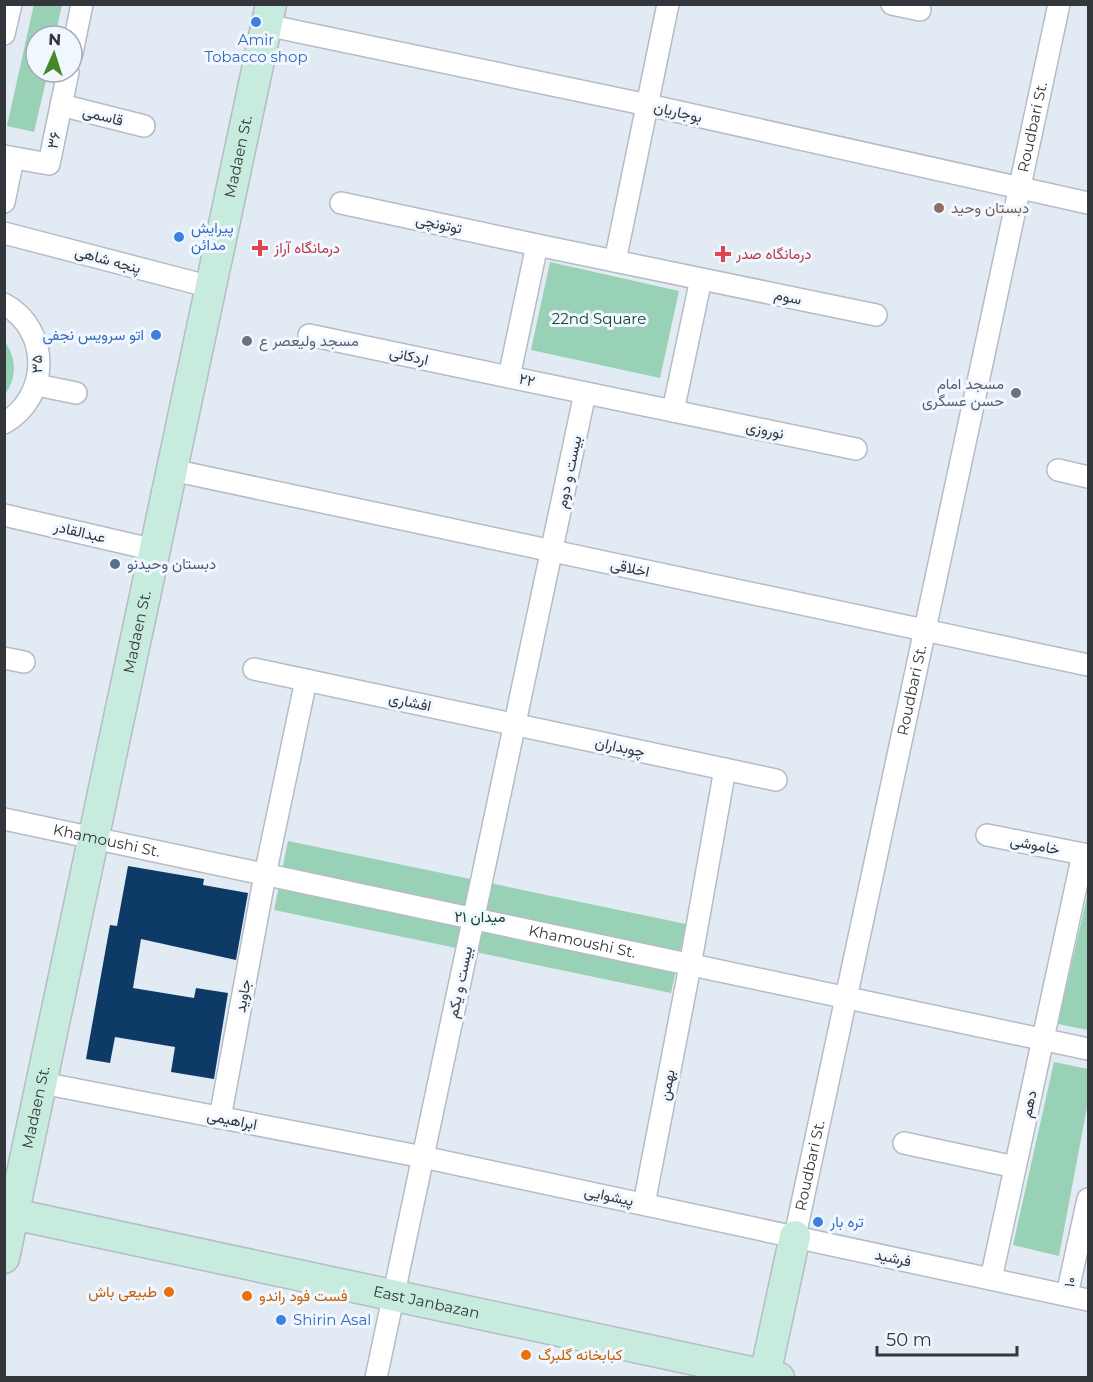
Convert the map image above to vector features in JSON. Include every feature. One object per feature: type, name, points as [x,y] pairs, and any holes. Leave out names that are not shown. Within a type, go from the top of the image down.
[{"type":"main road","name":"Madaen St.","points":[[4,1258],[9,1213],[42,1083],[268,15]]},
{"type":"main road","name":"East Janbazan","points":[[9,1213],[770,1377]]},
{"type":"main road","name":"Roudbari St.","points":[[770,1377],[795,1236]]},
{"type":"street","points":[[4,34],[11,4]]},
{"type":"street","points":[[78,24],[82,4]]},
{"type":"street","points":[[615,261],[668,4]]},
{"type":"street","points":[[892,4],[920,10]]},
{"type":"street","name":"Roudbari St.","points":[[795,1236],[1059,4]]},
{"type":"street","name":"بوجاریان","points":[[268,15],[648,105],[1089,203]]},
{"type":"street","name":"۳۶","points":[[9,158],[50,164],[65,84]]},
{"type":"street","name":"قاسمی","points":[[61,105],[144,126]]},
{"type":"street","points":[[4,202],[9,158]]},
{"type":"street","name":"توتونچی","points":[[340,203],[537,244]]},
{"type":"street","name":"پنجه شاهی","points":[[4,233],[211,287]]},
{"type":"street","points":[[537,244],[701,279],[674,411]]},
{"type":"street","name":"۲۲","points":[[537,244],[509,377],[674,411]]},
{"type":"street","name":"سوم","points":[[701,279],[876,315]]},
{"type":"street","name":"۳۵","points":[[4,304],[25,320],[36,340],[40,363],[37,385],[28,403],[14,418],[4,423]]},
{"type":"street","name":"اردکانی","points":[[309,335],[509,377]]},
{"type":"street","points":[[37,385],[76,393]]},
{"type":"street","name":"بیست و دوم","points":[[552,551],[585,393]]},
{"type":"street","name":"نوروزی","points":[[674,411],[856,450]]},
{"type":"street","name":"اخلاقی","points":[[172,470],[1089,665]]},
{"type":"street","points":[[1058,470],[1089,477]]},
{"type":"street","name":"عبدالقادر","points":[[4,515],[155,550]]},
{"type":"street","name":"بیست و یکم","points":[[376,1377],[552,551]]},
{"type":"street","name":"افشاری","points":[[254,669],[515,724]]},
{"type":"street","points":[[265,875],[306,680]]},
{"type":"street","name":"چوبداران","points":[[515,724],[776,780]]},
{"type":"street","points":[[690,966],[725,769]]},
{"type":"street","name":"Khamoushi St.","points":[[4,819],[1089,1049]]},
{"type":"street","name":"خاموشی","points":[[987,836],[1086,854]]},
{"type":"street","name":"دهم","points":[[991,1279],[1086,854]]},
{"type":"street","name":"جاوید","points":[[220,1118],[265,875]]},
{"type":"street","name":"بهمن","points":[[644,1204],[690,966]]},
{"type":"street","name":"ابراهیمی","points":[[42,1083],[423,1157]]},
{"type":"street","points":[[903,1143],[1015,1167]]},
{"type":"street","name":"پیشوایی","points":[[423,1157],[795,1236]]},
{"type":"street","name":"۱۰","points":[[1067,1296],[1089,1199]]},
{"type":"street","name":"فرشید","points":[[795,1236],[991,1279]]},
{"type":"street","points":[[991,1279],[1089,1300]]},
{"type":"green space","points":[[34,4],[62,5],[58,24],[30,24]]},
{"type":"green space","points":[[24,49],[24,84],[45,84],[34,132],[7,126]]},
{"type":"green space","name":"22nd Square","points":[[550,262],[679,291],[660,378],[531,350]]},
{"type":"green space","points":[[4,340],[11,353],[14,367],[12,381],[5,394]]},
{"type":"green space","name":"میدان ۲۱","points":[[288,841],[686,924],[671,993],[274,910]]},
{"type":"green space","points":[[1088,892],[1088,1030],[1058,1024]]},
{"type":"green space","points":[[1054,1062],[1088,1069],[1088,1102],[1059,1256],[1013,1245]]},
{"type":"building","points":[[128,866],[204,879],[203,885],[248,893],[236,960],[141,939],[133,988],[194,998],[196,988],[228,993],[214,1079],[171,1072],[175,1047],[115,1037],[110,1063],[86,1059],[110,925],[117,926]]},
{"type":"place","name":"Amir Tobacco shop","points":[[256,22]]},
{"type":"place","name":"دبستان وحید","points":[[939,208]]},
{"type":"place","name":"پیرایش مدائن","points":[[179,237]]},
{"type":"place","name":"درمانگاه آراز","points":[[260,248]]},
{"type":"place","name":"درمانگاه صدر","points":[[723,254]]},
{"type":"place","name":"اتو سرویس نجفی","points":[[156,335]]},
{"type":"place","name":"مسجد ولیعصر ع","points":[[247,341]]},
{"type":"place","name":"مسجد امام حسن عسگری","points":[[1016,393]]},
{"type":"place","name":"دبستان وحیدنو","points":[[115,564]]},
{"type":"place","name":"تره بار","points":[[818,1222]]},
{"type":"place","name":"طبیعی باش","points":[[169,1292]]},
{"type":"place","name":"فست فود راندو","points":[[247,1296]]},
{"type":"place","name":"Shirin Asal","points":[[281,1320]]},
{"type":"place","name":"کبابخانه گلبرگ","points":[[526,1355]]}]
